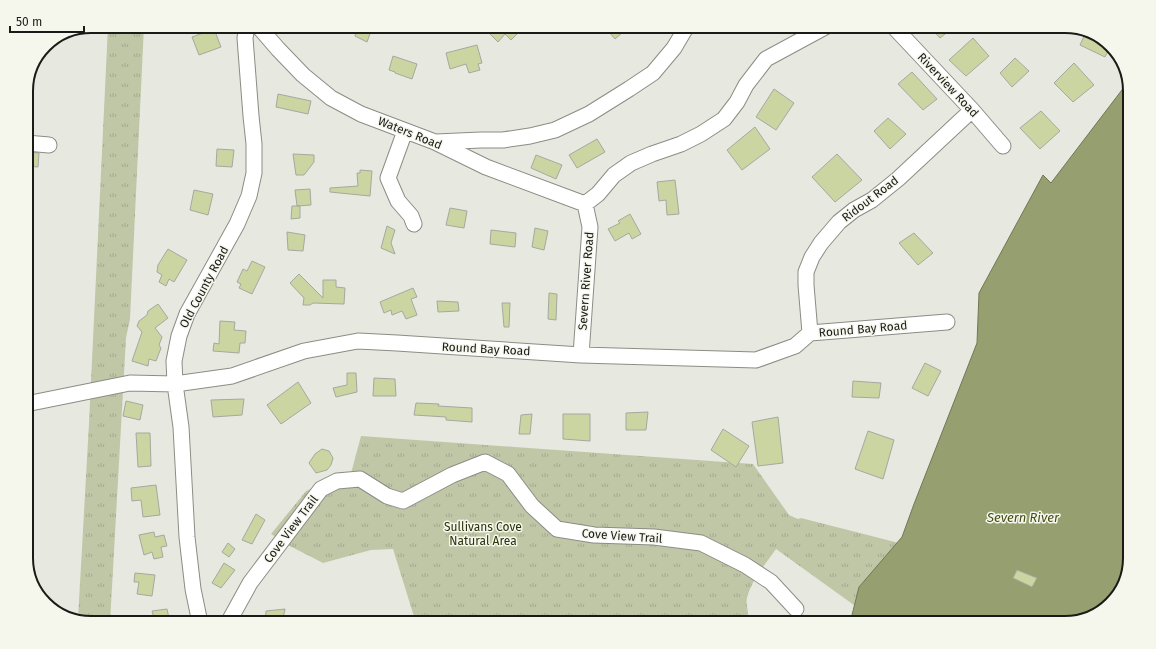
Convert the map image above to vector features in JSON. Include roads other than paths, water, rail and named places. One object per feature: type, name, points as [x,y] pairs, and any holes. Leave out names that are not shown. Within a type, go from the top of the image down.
[{"type":"street","name":"Old County Road","points":[[199,616],[193,589],[181,427],[175,384],[174,361],[179,336],[187,314],[237,224],[249,196],[254,173],[254,144],[250,116],[246,33]]},
{"type":"street","name":"Waters Road","points":[[264,33],[304,75],[331,98],[361,114],[435,142],[486,167],[585,204]]},
{"type":"street","points":[[435,142],[503,140],[555,130],[589,114],[653,73],[674,48],[683,33]]},
{"type":"street","points":[[585,204],[598,194],[614,175],[631,163],[681,144],[701,134],[724,119],[737,102],[746,85],[766,59],[814,33]]},
{"type":"street","name":"Riverview Road","points":[[900,33],[972,110],[1003,146]]},
{"type":"street","name":"Ridout Road","points":[[810,334],[806,272],[812,257],[822,243],[839,222],[854,210],[872,200],[898,179],[972,110]]},
{"type":"street","points":[[405,131],[388,178],[398,201],[411,216],[414,224]]},
{"type":"street","points":[[33,144],[49,145]]},
{"type":"street","name":"Severn River Road","points":[[581,355],[590,227],[585,204]]},
{"type":"street","name":"Round Bay Road","points":[[33,403],[130,383],[175,384],[232,376],[304,351],[358,341],[581,355],[756,360],[795,346],[810,334],[947,322]]},
{"type":"street","name":"Cove View Trail","points":[[232,616],[250,583],[321,489],[337,481],[360,479],[387,496],[403,501],[452,475],[485,462],[508,474],[532,506],[557,528],[594,535],[654,538],[701,543],[746,564],[771,582],[796,609]]},
{"type":"water","name":"Severn River","points":[[1123,89],[1123,565],[1119,580],[1111,593],[1100,604],[1087,612],[1072,616],[852,616],[859,587],[902,537],[977,343],[979,293],[1043,175],[1051,183]]},
{"type":"park label","name":"Sullivans Cove Natural Area","points":[[483,534]]}]
